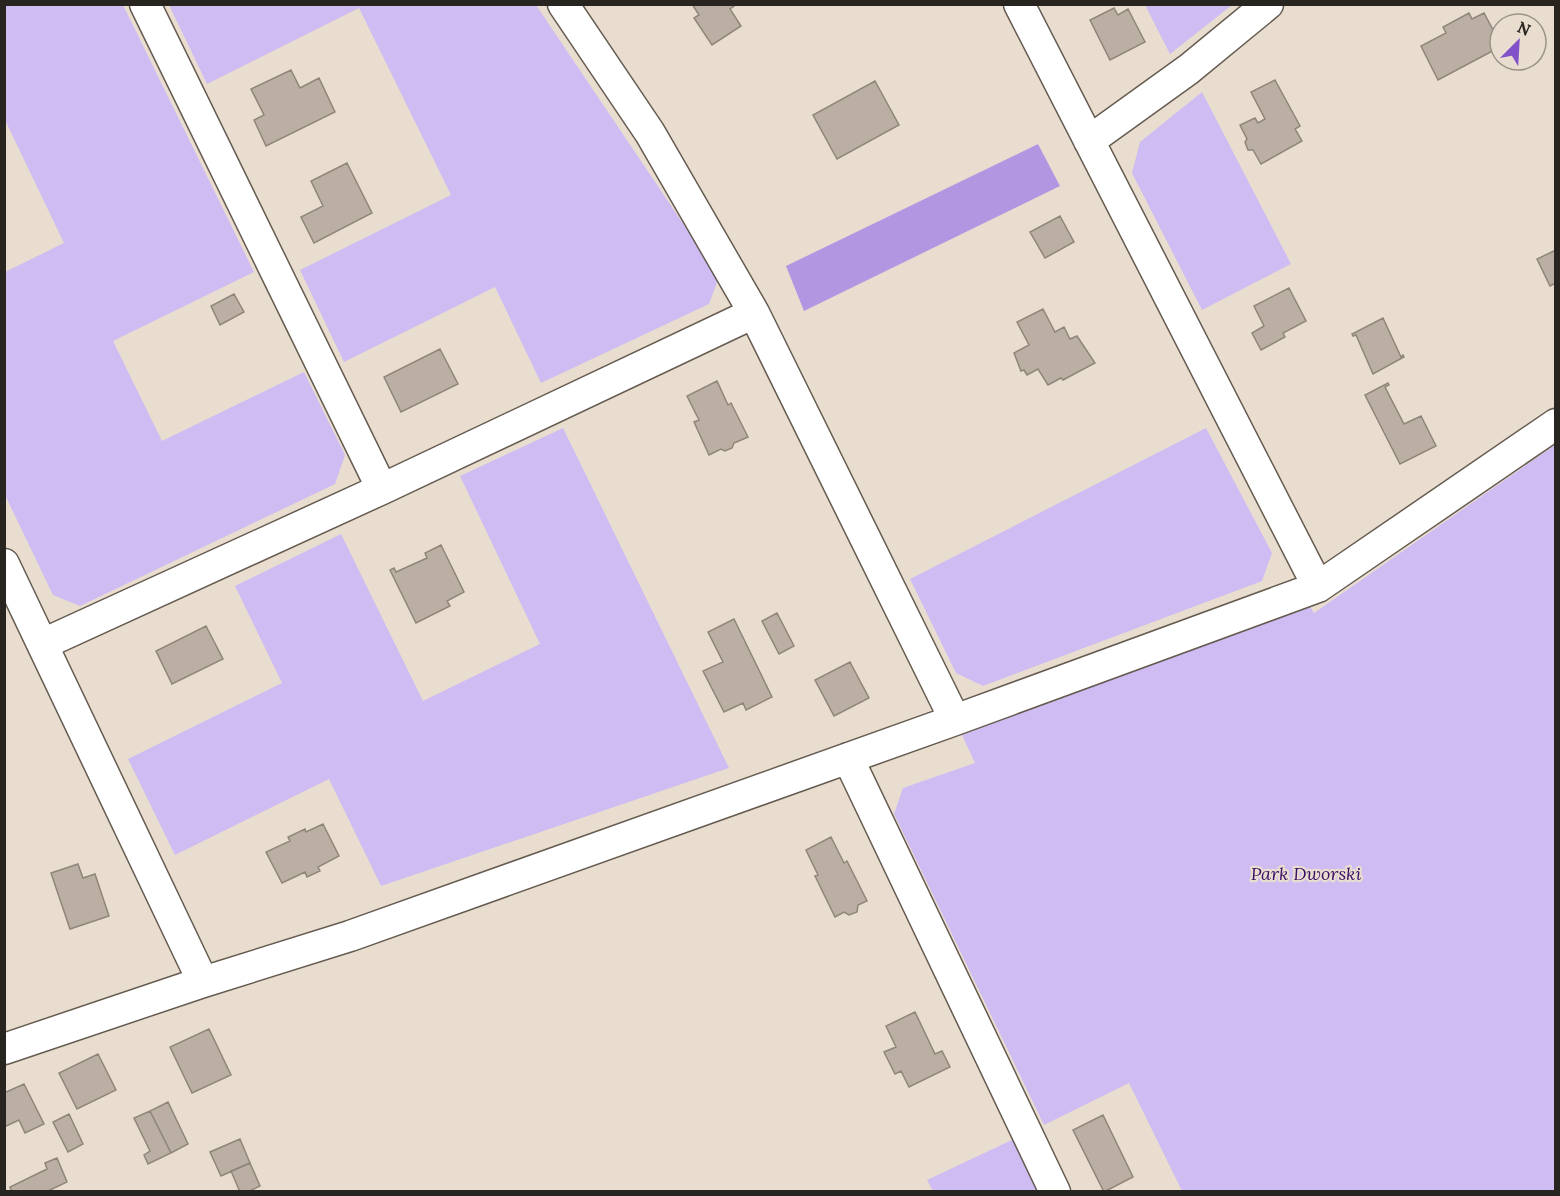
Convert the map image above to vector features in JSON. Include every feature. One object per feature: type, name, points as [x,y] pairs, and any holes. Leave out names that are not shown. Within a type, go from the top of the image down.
[{"type":"street","points":[[145,4],[382,489]]},
{"type":"street","points":[[562,4],[650,133],[754,314],[955,720]]},
{"type":"street","points":[[1019,4],[1318,587]]},
{"type":"street","points":[[1089,141],[1189,69],[1268,4]]},
{"type":"street","points":[[43,644],[382,489],[754,314]]},
{"type":"street","points":[[4,1050],[203,982],[350,936],[955,720],[1318,587],[1556,424]]},
{"type":"street","points":[[4,564],[203,982]]},
{"type":"street","points":[[848,758],[1055,1191]]},
{"type":"green space","points":[[5,4],[123,5],[254,272],[113,341],[162,441],[304,372],[345,455],[335,484],[80,606],[53,595],[5,495],[5,272],[64,243],[5,120]]},
{"type":"green space","points":[[169,5],[536,5],[719,277],[709,304],[541,383],[495,287],[344,362],[300,270],[451,195],[359,8],[207,84]]},
{"type":"green space","points":[[1145,5],[1232,5],[1170,54]]},
{"type":"green space","points":[[1202,92],[1291,264],[1202,310],[1132,173],[1140,142]]},
{"type":"green space","points":[[563,428],[729,768],[381,886],[329,779],[175,855],[128,759],[282,683],[235,586],[341,534],[423,701],[540,644],[460,476]]},
{"type":"green space","points":[[1206,428],[1272,553],[1262,581],[983,686],[956,673],[910,579]]},
{"type":"green space","name":"Park Dworski","points":[[1555,445],[1555,1191],[1182,1191],[1129,1083],[1044,1125],[894,814],[903,788],[975,763],[962,735],[1309,605],[1314,613]]},
{"type":"green space","points":[[1014,1139],[1039,1191],[933,1191],[927,1180]]},
{"type":"shaded area","points":[[1038,144],[1060,186],[804,311],[786,266]]},
{"type":"building","points":[[692,4],[737,4],[730,9],[741,26],[712,45],[694,18],[699,15]]},
{"type":"building","points":[[1114,8],[1118,15],[1128,9],[1145,42],[1110,60],[1090,20]]},
{"type":"building","points":[[1469,13],[1472,19],[1484,13],[1488,20],[1488,53],[1438,80],[1421,46],[1446,33],[1443,27]]},
{"type":"building","points":[[291,70],[300,88],[319,78],[335,112],[266,146],[254,120],[264,115],[251,89]]},
{"type":"building","points":[[1275,80],[1300,126],[1295,129],[1302,141],[1261,164],[1253,150],[1248,150],[1245,142],[1247,139],[1240,125],[1255,118],[1258,123],[1265,119],[1251,92]]},
{"type":"building","points":[[875,81],[899,125],[837,159],[813,115]]},
{"type":"building","points":[[347,163],[372,213],[314,243],[301,217],[323,206],[311,181]]},
{"type":"building","points":[[1060,216],[1074,242],[1045,258],[1030,232]]},
{"type":"building","points":[[1556,250],[1556,283],[1550,286],[1537,259]]},
{"type":"building","points":[[1289,288],[1306,321],[1283,333],[1285,337],[1261,350],[1252,333],[1264,326],[1254,306]]},
{"type":"building","points":[[234,294],[244,312],[220,325],[211,306]]},
{"type":"building","points":[[1043,309],[1055,332],[1064,327],[1070,339],[1077,336],[1095,363],[1063,380],[1061,378],[1048,385],[1038,369],[1027,375],[1024,370],[1021,371],[1014,353],[1029,345],[1017,322]]},
{"type":"building","points":[[1383,318],[1401,357],[1403,355],[1404,357],[1373,374],[1356,335],[1352,334]]},
{"type":"building","points":[[440,349],[458,384],[401,412],[384,377]]},
{"type":"building","points":[[717,381],[728,405],[731,403],[748,437],[734,443],[732,448],[725,451],[721,449],[709,455],[694,422],[699,420],[687,396]]},
{"type":"building","points":[[1388,383],[1389,385],[1385,387],[1404,424],[1421,416],[1436,446],[1400,464],[1365,395]]},
{"type":"building","points":[[441,545],[464,592],[447,601],[450,606],[416,623],[390,570],[394,568],[396,572],[427,558],[425,553]]},
{"type":"building","points":[[777,613],[794,646],[779,654],[762,621]]},
{"type":"building","points":[[734,619],[772,697],[746,710],[743,703],[724,712],[703,671],[723,662],[708,632]]},
{"type":"building","points":[[206,626],[223,659],[172,684],[156,651]]},
{"type":"building","points":[[850,662],[869,698],[834,716],[815,680]]},
{"type":"building","points":[[323,824],[339,856],[318,867],[320,871],[307,877],[305,872],[282,883],[266,852],[290,841],[288,837]]},
{"type":"building","points":[[831,837],[844,863],[847,861],[867,901],[858,905],[857,912],[849,915],[844,912],[835,917],[815,876],[818,875],[806,850]]},
{"type":"building","points":[[78,864],[83,878],[95,874],[109,916],[70,929],[51,873]]},
{"type":"building","points":[[915,1012],[935,1054],[942,1051],[950,1067],[909,1087],[901,1071],[895,1074],[884,1052],[896,1047],[886,1026]]},
{"type":"building","points":[[209,1029],[231,1075],[192,1093],[170,1047]]},
{"type":"building","points":[[98,1054],[116,1090],[77,1109],[59,1073]]},
{"type":"building","points":[[24,1084],[44,1124],[25,1133],[19,1120],[4,1127],[4,1093]]},
{"type":"building","points":[[168,1102],[188,1144],[171,1153],[150,1111]]},
{"type":"building","points":[[150,1111],[171,1153],[148,1164],[144,1155],[150,1151],[134,1118]]},
{"type":"building","points":[[69,1114],[83,1144],[68,1152],[53,1122]]},
{"type":"building","points":[[1103,1115],[1133,1177],[1104,1192],[1073,1130]]},
{"type":"building","points":[[240,1139],[250,1163],[221,1176],[210,1152]]},
{"type":"building","points":[[57,1158],[67,1182],[46,1192],[12,1192],[10,1187],[47,1169],[45,1163]]},
{"type":"building","points":[[250,1163],[260,1186],[248,1192],[240,1192],[231,1171]]}]
